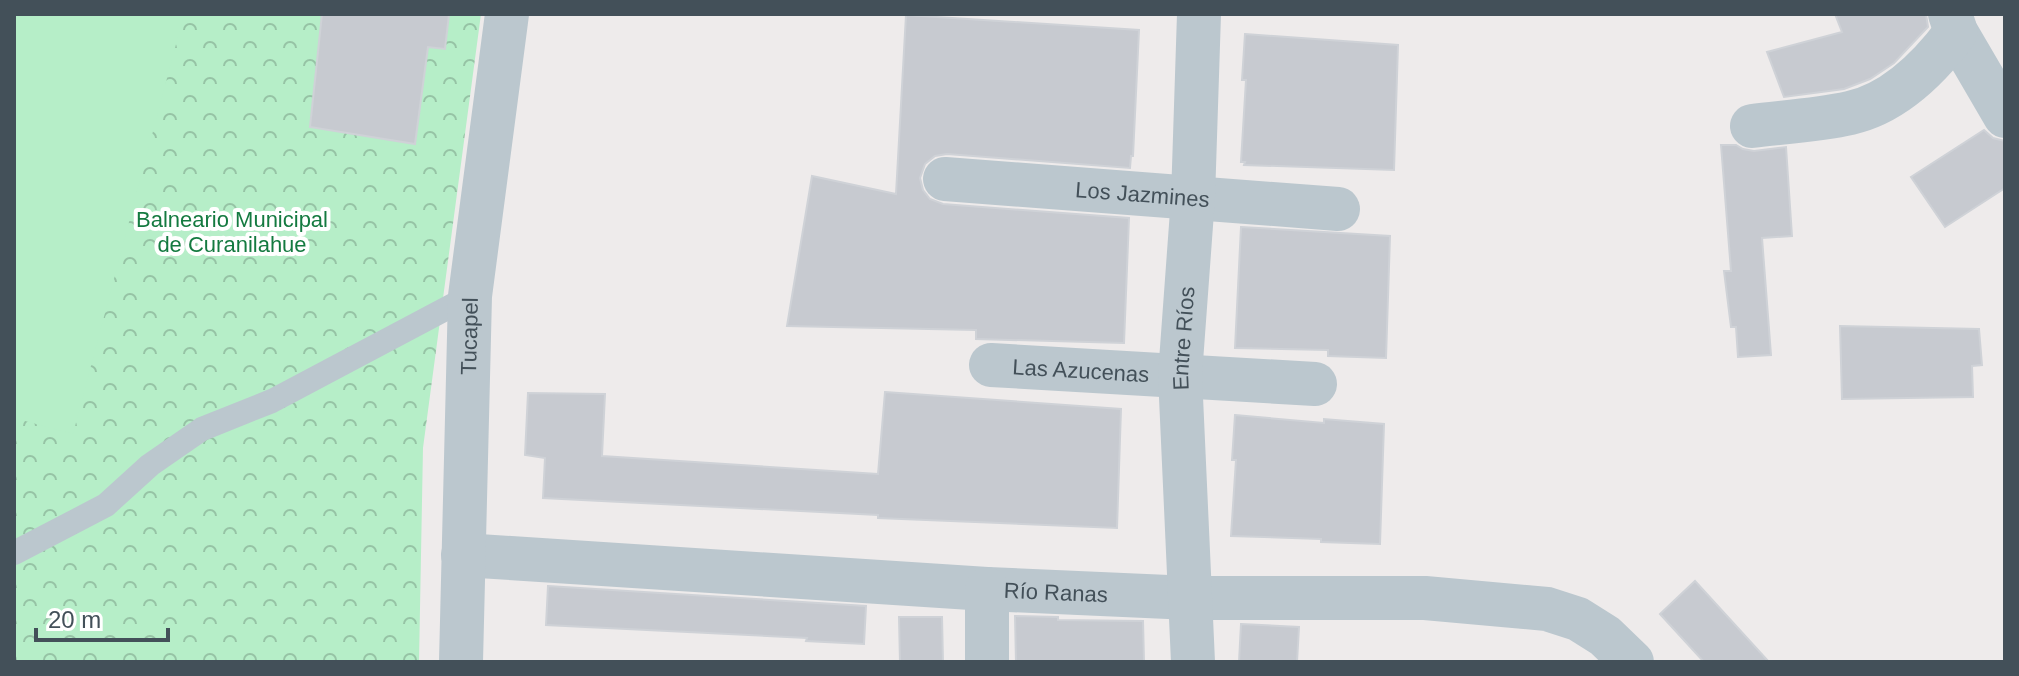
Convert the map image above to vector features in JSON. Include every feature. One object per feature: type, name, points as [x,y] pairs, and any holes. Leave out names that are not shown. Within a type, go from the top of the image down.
[{"type":"street","name":"Tucapel","points":[[461,662],[470,296],[507,14]]},
{"type":"street","name":"Entre Ríos","points":[[1193,662],[1180,375],[1193,198],[1199,14]]},
{"type":"street","points":[[1953,23],[2005,116]]},
{"type":"street","points":[[1752,126],[1853,112],[1900,91],[1937,57],[1953,23]]},
{"type":"street","name":"Los Jazmines","points":[[945,179],[1338,209]]},
{"type":"street","name":"Las Azucenas","points":[[991,365],[1315,384]]},
{"type":"street","name":"Río Ranas","points":[[463,555],[987,589],[1191,598],[1425,598],[1547,609],[1578,619],[1605,636],[1632,662]]},
{"type":"street","points":[[987,589],[987,662]]},
{"type":"lane","points":[[14,553],[106,505],[150,465],[202,429],[272,401],[470,296]]},
{"type":"green space","name":"Balneario Municipal de Curanilahue","points":[[14,14],[481,14],[423,448],[419,662],[14,662]]},
{"type":"green space","points":[[14,14],[184,14],[73,434],[14,418]]},
{"type":"building","points":[[322,14],[449,14],[445,49],[428,47],[415,144],[310,127]]},
{"type":"building","points":[[1835,14],[1926,14],[1928,27],[1894,63],[1870,79],[1844,89],[1784,97],[1767,52],[1842,32]]},
{"type":"building","points":[[906,15],[1139,30],[1130,168],[947,154],[935,156],[925,164],[920,178],[923,190],[930,199],[943,204],[1129,218],[1124,343],[976,339],[976,330],[787,326],[812,176],[896,194]]},
{"type":"building","points":[[1245,34],[1398,45],[1394,170],[1244,165],[1245,162],[1241,162],[1246,80],[1242,80]]},
{"type":"building","points":[[1984,130],[1993,138],[2005,141],[2005,188],[1945,227],[1911,177]]},
{"type":"building","points":[[1721,145],[1736,145],[1754,151],[1786,147],[1792,236],[1762,238],[1771,355],[1738,357],[1736,327],[1731,327],[1724,271],[1731,271]]},
{"type":"building","points":[[1241,227],[1390,236],[1386,358],[1328,356],[1328,350],[1235,348]]},
{"type":"building","points":[[1840,326],[1979,329],[1982,365],[1972,366],[1973,397],[1842,399]]},
{"type":"building","points":[[885,392],[1121,409],[1117,528],[878,518],[878,515],[543,498],[545,458],[525,455],[528,393],[605,394],[602,456],[878,474]]},
{"type":"building","points":[[1235,415],[1324,423],[1324,419],[1384,424],[1380,544],[1231,536],[1236,460],[1232,460]]},
{"type":"building","points":[[1695,581],[1769,662],[1704,662],[1660,614]]},
{"type":"building","points":[[548,586],[866,606],[864,644],[806,641],[807,638],[546,625]]},
{"type":"building","points":[[1015,616],[1143,621],[1144,662],[1016,662]]},
{"type":"building","points":[[899,617],[942,617],[943,662],[900,662]]},
{"type":"building","points":[[1241,624],[1299,627],[1297,662],[1239,662]]}]
